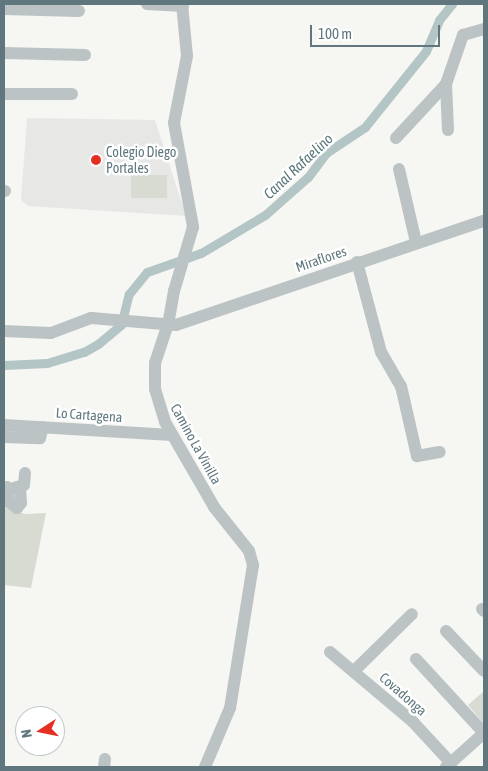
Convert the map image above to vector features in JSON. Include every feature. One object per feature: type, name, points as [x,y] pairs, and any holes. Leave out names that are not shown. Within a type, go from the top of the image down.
[{"type":"street","points":[[148,4],[183,5]]},
{"type":"street","name":"Camino La Vinilla","points":[[183,5],[186,63],[174,123],[193,215],[188,251],[174,291],[168,324],[155,363],[154,381],[159,408],[172,435],[214,507],[246,546],[253,559],[230,708],[205,767]]},
{"type":"street","points":[[4,9],[79,11]]},
{"type":"street","points":[[448,130],[446,84],[463,35],[484,29]]},
{"type":"street","points":[[4,54],[85,55]]},
{"type":"street","points":[[396,138],[446,84]]},
{"type":"street","points":[[4,94],[72,94]]},
{"type":"street","points":[[398,169],[416,242]]},
{"type":"street","name":"Miraflores","points":[[4,331],[51,333],[91,318],[176,324],[416,242],[484,221]]},
{"type":"street","points":[[358,262],[381,352],[401,386],[418,456],[440,452]]},
{"type":"street","name":"Lo Cartagena","points":[[4,425],[172,435]]},
{"type":"street","points":[[4,437],[40,438],[43,427]]},
{"type":"street","points":[[10,487],[25,482],[25,473]]},
{"type":"street","points":[[354,671],[412,614]]},
{"type":"street","points":[[446,631],[484,671]]},
{"type":"street","name":"Covadonga","points":[[330,652],[413,722],[449,765]]},
{"type":"street","points":[[416,659],[484,733],[449,765]]},
{"type":"shaded area","name":"Colegio Diego Portales","points":[[27,118],[155,120],[186,216],[28,206],[21,200]]},
{"type":"shaded area","points":[[131,175],[167,175],[167,198],[131,198]]},
{"type":"shaded area","points":[[4,507],[25,514],[46,513],[31,588],[4,585]]},
{"type":"shaded area","points":[[484,691],[484,724],[468,705]]},
{"type":"waterway","name":"Canal Rafaelino","points":[[4,365],[47,363],[84,352],[98,344],[121,325],[129,294],[147,272],[201,253],[265,215],[308,177],[326,153],[365,127],[426,51],[439,20],[452,4]]},
{"type":"place","name":"Colegio Diego Portales","points":[[96,160]]}]
